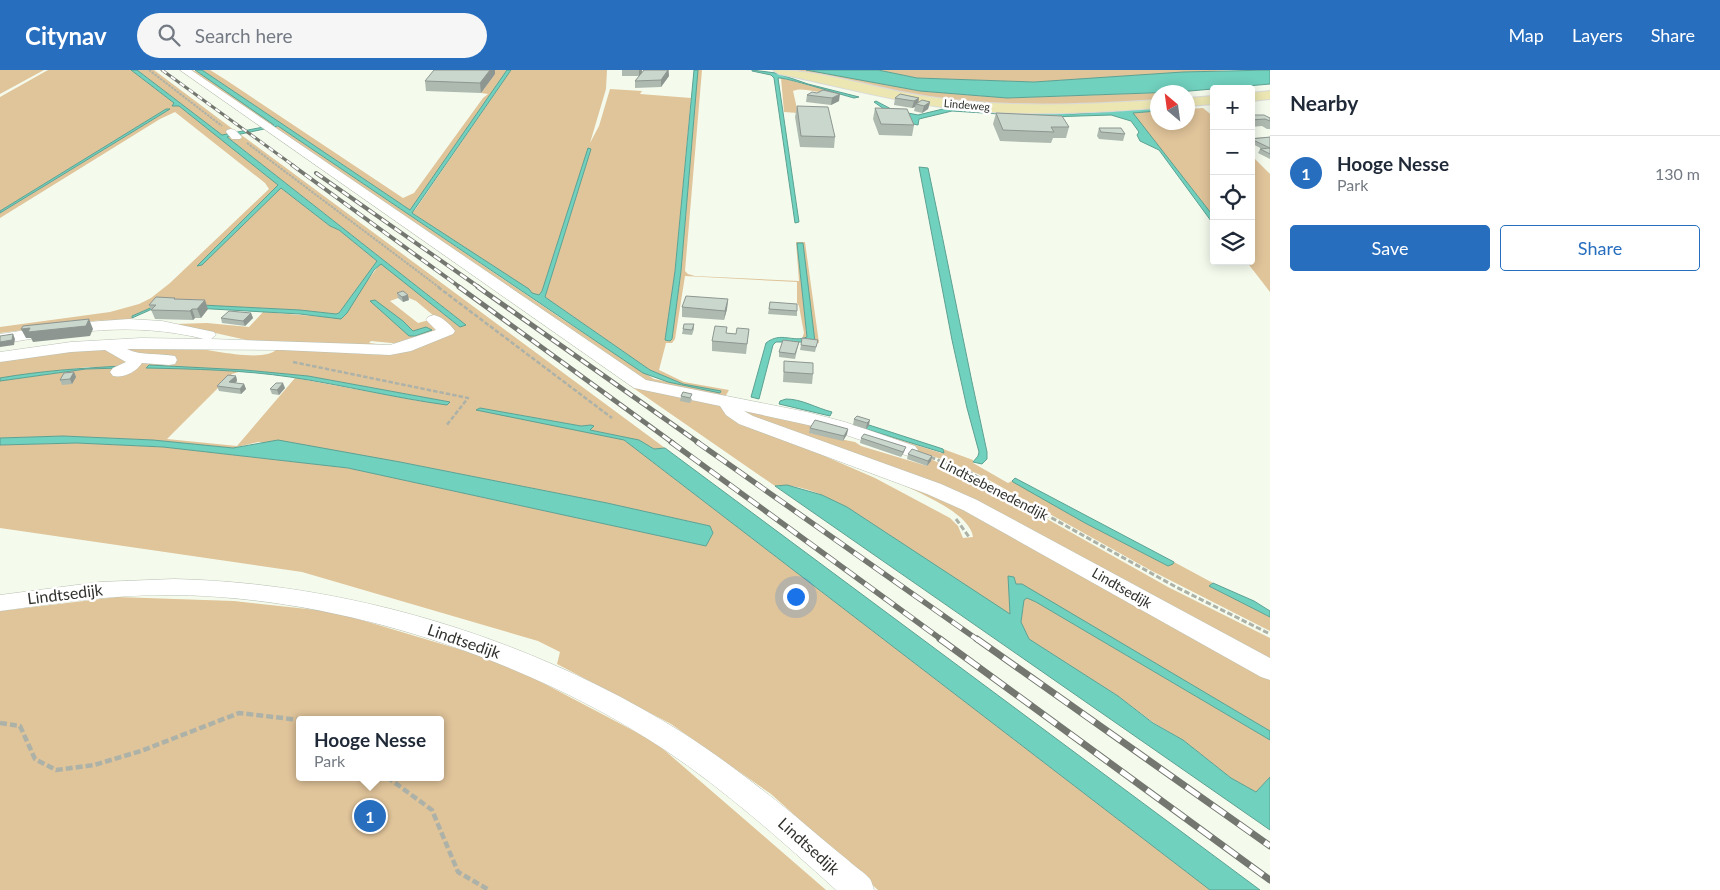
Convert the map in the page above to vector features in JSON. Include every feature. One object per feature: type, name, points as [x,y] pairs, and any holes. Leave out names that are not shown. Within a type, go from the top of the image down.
[{"type":"main road","name":"Lindeweg","points":[[780,70],[891,95],[963,106],[1039,109],[1150,104]]},
{"type":"main road","points":[[1255,97],[1270,95]]},
{"type":"main road","points":[[1195,101],[1210,100]]},
{"type":"street","points":[[185,70],[640,384],[776,411],[838,426],[908,450]]},
{"type":"street","points":[[0,357],[110,344],[162,343],[235,346],[282,345],[383,350],[405,347],[447,331],[434,320]]},
{"type":"street","points":[[0,339],[97,325],[204,322]]},
{"type":"street","points":[[97,331],[129,324]]},
{"type":"street","points":[[147,324],[234,340],[235,346]]},
{"type":"street","points":[[370,342],[405,347]]},
{"type":"street","points":[[110,344],[111,348],[132,357],[168,360]]},
{"type":"street","points":[[119,372],[132,364],[135,360],[132,357]]},
{"type":"street","name":"Lindtsedijk","points":[[728,402],[732,411],[746,420],[934,489],[970,505],[1270,670]]},
{"type":"street","name":"Lindtsedijk","points":[[0,603],[86,590],[162,586],[239,592],[325,603],[392,618],[494,650],[588,693],[674,742],[773,814],[859,890]]},
{"type":"path","points":[[149,70],[612,418]]},
{"type":"path","points":[[292,362],[468,398],[446,426]]},
{"type":"path","name":"Lindtsebenedendijk","points":[[908,450],[969,472],[1168,583],[1270,634]]},
{"type":"path","points":[[0,723],[20,726],[35,759],[56,770],[94,765],[141,751],[239,713],[296,720]]},
{"type":"path","points":[[392,781],[432,810],[458,872],[490,890]]},
{"type":"shaded area","points":[[0,70],[44,70],[0,94]]},
{"type":"shaded area","points":[[48,70],[131,70],[174,103],[173,106],[179,106],[278,184],[276,189],[199,266],[281,188],[330,226],[339,230],[377,261],[339,313],[336,314],[300,310],[162,303],[132,316],[131,322],[72,324],[0,333],[0,327],[110,312],[139,304],[151,298],[170,283],[269,189],[265,183],[175,112],[160,119],[0,218],[0,213],[170,109],[166,109],[0,211],[0,97]]},
{"type":"shaded area","points":[[137,70],[154,70],[238,133],[222,135]]},
{"type":"shaded area","points":[[191,70],[207,77],[274,124],[271,126]]},
{"type":"shaded area","points":[[202,70],[210,70],[226,80],[403,198],[414,193],[483,98],[488,94],[481,93],[495,74],[479,70],[507,70],[410,210]]},
{"type":"shaded area","points":[[511,70],[607,70],[606,89],[590,143],[599,126],[610,89],[642,91],[640,94],[691,98],[675,271],[665,340],[670,341],[672,339],[681,271],[697,74],[698,70],[702,70],[685,271],[695,276],[799,281],[796,242],[805,242],[819,343],[811,343],[797,244],[807,337],[802,339],[804,333],[797,303],[797,282],[685,276],[675,339],[672,343],[666,343],[659,370],[684,382],[729,390],[725,397],[642,382],[272,127],[280,127],[559,317],[654,379],[720,393],[683,384],[650,370],[545,297],[591,149],[588,149],[542,291],[539,295],[532,293],[411,212],[415,210]]},
{"type":"shaded area","points":[[794,70],[813,70],[920,91],[1007,98],[1150,93],[1150,102],[1087,106],[942,102],[830,76]]},
{"type":"shaded area","points":[[878,70],[1230,70],[1034,82],[917,78]]},
{"type":"shaded area","points":[[781,78],[830,91],[820,92],[802,89],[793,91],[798,113],[784,112]]},
{"type":"shaded area","points":[[1203,108],[1210,114],[1210,212],[1132,113],[1150,112],[1150,130],[1195,130],[1195,109]]},
{"type":"shaded area","points":[[240,134],[665,448],[654,449],[639,440],[590,430],[589,425],[581,426],[480,408],[624,440],[1210,890],[878,890],[771,794],[671,724],[557,664],[560,652],[538,641],[302,572],[0,528],[0,445],[78,443],[163,447],[348,468],[706,546],[713,533],[710,526],[607,503],[400,462],[258,442],[233,448],[153,440],[63,436],[0,438],[0,381],[86,369],[121,368],[88,367],[0,378],[0,360],[99,348],[145,356],[119,349],[169,347],[186,347],[248,355],[270,353],[277,349],[382,355],[396,354],[452,331],[416,301],[404,296],[390,301],[418,323],[429,320],[440,330],[402,344],[371,341],[369,343],[395,346],[251,341],[175,324],[207,323],[249,327],[263,312],[339,318],[380,264],[460,327],[466,325],[227,137]],"holes":[[[245,370],[308,376],[450,402],[419,401],[295,378],[237,446],[167,439],[232,374]]]},
{"type":"shaded area","points":[[1255,159],[1270,174],[1270,292],[1249,265],[1255,265]]},
{"type":"shaded area","points":[[629,385],[713,402],[875,478],[950,518],[958,526],[963,538],[973,537],[970,528],[953,511],[895,481],[954,502],[1270,676],[1270,731],[1046,599],[1016,584],[1014,577],[1009,576],[1010,615],[847,507],[803,488],[775,486]]},
{"type":"shaded area","points":[[741,409],[814,426],[810,433],[855,442],[861,446],[927,466],[930,461],[926,457],[985,484],[1168,587],[1270,638],[1270,665],[1075,556],[750,418]]},
{"type":"shaded area","points":[[866,429],[941,453],[944,452],[943,449],[973,460],[973,463],[1008,483],[1012,481],[1085,523],[1168,566],[1174,562],[1213,583],[1209,586],[1270,617],[1270,631],[1150,570],[978,474],[863,432]]},
{"type":"shaded area","points":[[117,597],[234,601],[335,612],[505,663],[655,742],[826,890],[0,890],[0,611]]},
{"type":"shaded area","points":[[1027,598],[1270,740],[1270,777],[1256,792],[1231,778],[1183,740],[1154,723],[1118,696],[1029,639],[1021,622],[1024,600]]},
{"type":"water","points":[[131,70],[137,70],[222,135],[274,125],[195,70],[202,70],[410,210],[507,70],[511,70],[412,213],[529,289],[532,293],[539,295],[542,291],[588,148],[591,149],[545,297],[650,370],[683,384],[721,391],[720,393],[668,382],[643,373],[278,126],[227,137],[466,325],[460,327],[381,264],[374,270],[347,313],[341,319],[300,314],[159,306],[132,318],[132,316],[162,303],[300,310],[336,314],[339,313],[377,261],[339,230],[330,226],[281,188],[202,265],[197,266],[278,185],[179,106],[172,106],[174,103]]},
{"type":"water","points":[[694,70],[698,70],[681,271],[672,339],[670,341],[665,340],[675,271]]},
{"type":"water","points":[[752,70],[776,73],[808,84],[859,97],[854,98],[778,78],[799,222],[795,223],[774,78],[771,75]]},
{"type":"water","points":[[806,70],[878,70],[917,78],[1034,82],[1183,72],[1270,70],[1270,84],[1210,85],[1210,89],[1195,91],[1195,85],[1150,85],[1150,93],[1007,98],[920,91]]},
{"type":"water","points":[[876,101],[893,110],[918,115],[947,108],[1073,114],[1150,108],[1150,112],[1133,113],[1210,212],[1210,220],[1159,150],[1140,141],[1137,135],[1139,132],[1131,121],[1111,115],[1048,117],[952,111],[919,119],[918,125],[895,116],[874,102]]},
{"type":"water","points":[[166,109],[170,109],[0,213],[0,211]]},
{"type":"water","points":[[919,167],[928,168],[987,452],[987,459],[982,464],[973,462],[979,452],[952,340]]},
{"type":"water","points":[[797,243],[803,243],[815,342],[776,342],[773,345],[759,399],[751,397],[766,343],[782,337],[797,339],[807,337]]},
{"type":"water","points":[[375,300],[413,331],[426,327],[432,330],[415,336],[409,336],[370,301]]},
{"type":"water","points":[[149,365],[245,370],[308,376],[450,402],[447,405],[427,402],[310,380],[272,375],[218,370],[146,368]]},
{"type":"water","points":[[123,366],[121,368],[86,369],[0,381],[0,378],[30,373]]},
{"type":"water","points":[[786,399],[803,402],[832,412],[830,416],[779,404],[780,401]]},
{"type":"water","points":[[480,408],[581,426],[591,425],[594,426],[590,430],[639,440],[654,449],[665,448],[1260,890],[1210,890],[624,440],[476,410]]},
{"type":"water","points":[[869,425],[943,449],[944,453],[866,429]]},
{"type":"water","points":[[63,436],[153,440],[233,448],[278,440],[607,503],[710,526],[713,533],[706,546],[348,468],[163,447],[77,443],[0,445],[0,438]]},
{"type":"water","points":[[1015,478],[1174,562],[1173,564],[1168,566],[1085,523],[1013,482]]},
{"type":"water","points":[[787,485],[822,495],[847,507],[1010,614],[1008,576],[1014,577],[1016,584],[1022,584],[1270,731],[1270,740],[1036,602],[1027,598],[1024,600],[1021,622],[1029,639],[1118,696],[1153,723],[1183,740],[1231,778],[1256,792],[1270,777],[1270,830],[775,486]]},
{"type":"water","points":[[1213,583],[1254,601],[1270,611],[1270,617],[1209,586]]},
{"type":"building","points":[[434,70],[490,70],[480,83],[425,81]]},
{"type":"building","points":[[644,70],[668,70],[661,80],[635,81]]},
{"type":"building","points":[[823,90],[840,94],[832,98],[807,95]]},
{"type":"building","points":[[900,94],[919,98],[914,101],[895,98]]},
{"type":"building","points":[[922,100],[930,102],[924,106],[916,104]]},
{"type":"building","points":[[797,106],[828,107],[835,137],[801,136]]},
{"type":"building","points":[[875,108],[907,109],[914,125],[881,124]]},
{"type":"building","points":[[996,113],[1062,116],[1069,127],[1051,127],[1054,132],[1003,130]]},
{"type":"building","points":[[1255,115],[1264,115],[1270,118],[1270,121],[1265,119],[1255,120]]},
{"type":"building","points":[[1099,128],[1121,128],[1125,134],[1101,132]]},
{"type":"building","points":[[1270,137],[1270,148],[1255,141],[1255,139]]},
{"type":"building","points":[[1270,148],[1270,154],[1260,149]]},
{"type":"building","points":[[403,291],[408,295],[402,297],[397,293]]},
{"type":"building","points":[[686,296],[728,299],[725,311],[682,307]]},
{"type":"building","points":[[156,297],[205,300],[197,309],[190,311],[151,310],[156,305],[149,305]]},
{"type":"building","points":[[770,302],[797,304],[797,311],[769,309]]},
{"type":"building","points":[[229,311],[251,313],[243,321],[221,318]]},
{"type":"building","points":[[89,319],[86,326],[28,332],[30,328],[21,329],[23,326]]},
{"type":"building","points":[[684,324],[694,324],[692,330],[683,329]]},
{"type":"building","points":[[715,326],[727,327],[726,333],[736,334],[737,328],[749,329],[747,344],[712,341]]},
{"type":"building","points":[[13,334],[12,340],[0,342],[0,336]]},
{"type":"building","points":[[802,338],[818,340],[816,347],[801,345]]},
{"type":"building","points":[[783,340],[799,342],[795,354],[779,352]]},
{"type":"building","points":[[784,361],[813,363],[813,374],[784,372]]},
{"type":"building","points":[[74,372],[70,379],[60,380],[64,373]]},
{"type":"building","points":[[228,375],[236,376],[229,382],[244,384],[240,389],[217,386]]},
{"type":"building","points":[[276,383],[283,383],[277,390],[270,389]]},
{"type":"building","points":[[683,392],[692,394],[690,398],[681,396]]},
{"type":"building","points":[[857,416],[870,420],[867,423],[854,419]]},
{"type":"building","points":[[815,420],[848,429],[844,436],[810,428]]},
{"type":"building","points":[[864,434],[906,447],[903,452],[861,438]]},
{"type":"building","points":[[912,449],[932,456],[928,461],[908,454]]},
{"type":"railway","points":[[162,70],[294,166]]},
{"type":"railway","points":[[292,165],[461,288]]},
{"type":"railway","points":[[316,173],[480,288]]},
{"type":"railway","points":[[459,287],[673,443]]},
{"type":"railway","points":[[478,287],[699,443]]},
{"type":"railway","points":[[671,442],[942,640]]},
{"type":"railway","points":[[697,442],[978,640]]},
{"type":"railway","points":[[940,639],[1270,880]]},
{"type":"railway","points":[[977,639],[1270,846]]},
{"type":"place","name":"Hooge Nesse","points":[[370,816]]}]
